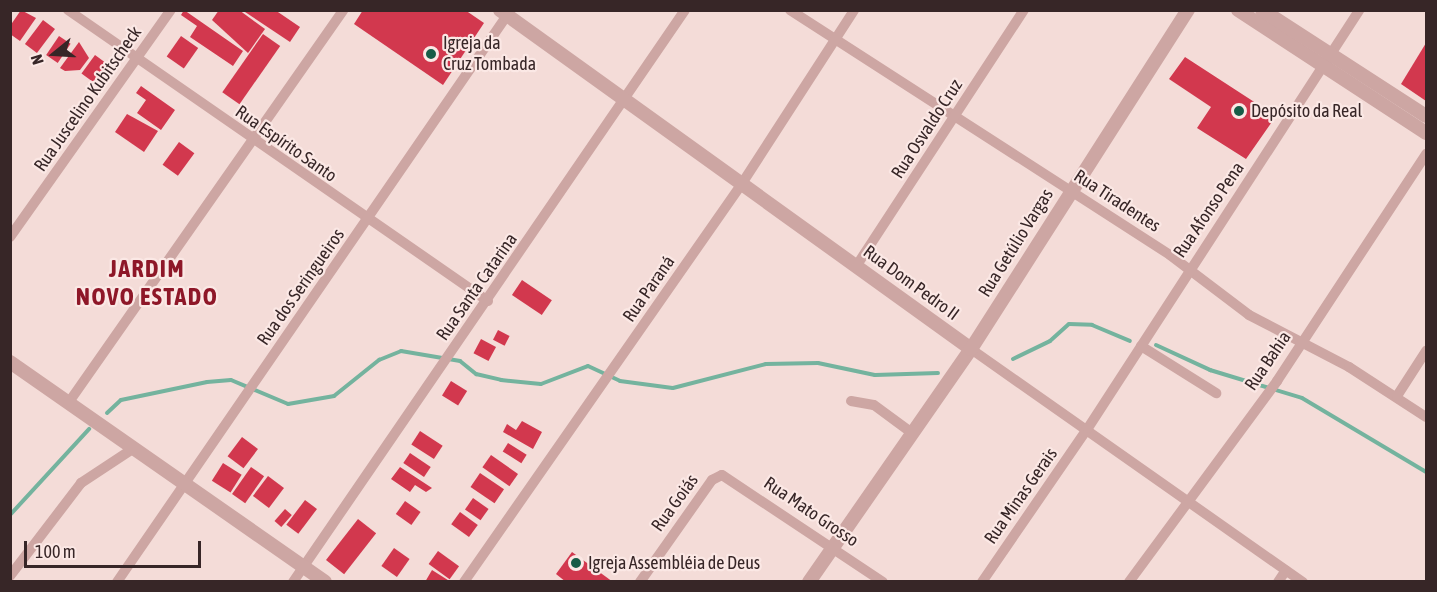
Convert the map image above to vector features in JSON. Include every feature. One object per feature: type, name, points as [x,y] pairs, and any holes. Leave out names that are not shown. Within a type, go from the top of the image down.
[{"type":"street","name":"Rua Espírito Santo","points":[[68,10],[253,141],[488,301]]},
{"type":"street","name":"Rua Juscelino Kubitscheck","points":[[10,237],[171,10]]},
{"type":"street","points":[[69,402],[343,10]]},
{"type":"street","name":"Rua Santa Catarina","points":[[293,582],[626,101],[685,10]]},
{"type":"street","name":"Rua Tiradentes","points":[[790,10],[1189,270],[1249,315],[1397,396],[1426,417]]},
{"type":"street","name":"Rua Paraná","points":[[464,582],[741,185],[854,10]]},
{"type":"street","name":"Rua Osvaldo Cruz","points":[[857,265],[1024,10]]},
{"type":"street","name":"Rua Getúlio Vargas","points":[[809,582],[971,349],[1070,191],[1188,10]]},
{"type":"street","points":[[1238,10],[1426,116]]},
{"type":"street","points":[[1262,10],[1426,133]]},
{"type":"street","name":"Rua Afonso Pena","points":[[1088,429],[1359,10]]},
{"type":"street","name":"Rua Dom Pedro II","points":[[506,12],[741,185],[1303,582]]},
{"type":"street","name":"Rua dos Seringueiros","points":[[117,582],[368,220],[506,12]]},
{"type":"street","name":"Rua Bahia","points":[[1129,582],[1186,499],[1276,381],[1426,154]]},
{"type":"street","points":[[1141,346],[1216,393]]},
{"type":"street","points":[[1397,396],[1426,351]]},
{"type":"street","points":[[10,362],[325,582]]},
{"type":"street","points":[[851,401],[874,405],[912,433]]},
{"type":"street","name":"Rua Minas Gerais","points":[[982,582],[1088,429]]},
{"type":"street","points":[[10,576],[81,483],[134,448]]},
{"type":"street","name":"Rua Mato Grosso","points":[[718,476],[833,547],[883,582]]},
{"type":"street","name":"Rua Goiás","points":[[640,582],[718,476]]},
{"type":"street","points":[[1278,582],[1286,570]]},
{"type":"building","points":[[21,10],[36,18],[20,41],[10,34],[10,26]]},
{"type":"building","points":[[184,10],[243,51],[233,66],[190,37],[197,26],[181,15]]},
{"type":"building","points":[[219,10],[239,10],[265,29],[248,53],[212,20]]},
{"type":"building","points":[[242,10],[275,10],[300,27],[290,42]]},
{"type":"building","name":"Igreja da Cruz Tombada","points":[[363,10],[465,10],[484,23],[443,85],[354,24]]},
{"type":"building","points":[[43,20],[55,29],[37,53],[25,44]]},
{"type":"building","points":[[263,34],[280,46],[239,104],[222,92]]},
{"type":"building","points":[[59,36],[71,44],[58,63],[46,55]]},
{"type":"building","points":[[181,36],[198,48],[184,69],[167,56]]},
{"type":"building","points":[[79,42],[89,58],[80,70],[65,71],[60,68]]},
{"type":"building","points":[[1426,43],[1426,101],[1401,84]]},
{"type":"building","points":[[95,55],[110,66],[97,85],[81,74]]},
{"type":"building","name":"Depósito da Real","points":[[1185,57],[1276,116],[1246,159],[1197,128],[1211,107],[1169,79]]},
{"type":"building","points":[[141,86],[175,110],[161,130],[137,113],[146,100],[136,93]]},
{"type":"building","points":[[127,114],[158,131],[144,152],[115,132]]},
{"type":"building","points":[[179,142],[194,153],[178,176],[163,165]]},
{"type":"building","points":[[522,280],[552,300],[542,315],[512,295]]},
{"type":"building","points":[[498,330],[510,336],[505,346],[493,340]]},
{"type":"building","points":[[481,339],[496,347],[488,361],[473,353]]},
{"type":"building","points":[[451,381],[467,391],[458,405],[442,395]]},
{"type":"building","points":[[522,421],[542,432],[533,449],[503,432],[507,424],[516,430]]},
{"type":"building","points":[[420,431],[443,446],[434,459],[411,444]]},
{"type":"building","points":[[242,437],[258,449],[244,468],[228,456]]},
{"type":"building","points":[[508,443],[527,455],[521,463],[503,451]]},
{"type":"building","points":[[410,453],[431,467],[424,477],[403,463]]},
{"type":"building","points":[[491,455],[518,474],[509,486],[482,467]]},
{"type":"building","points":[[223,463],[242,475],[231,492],[212,481]]},
{"type":"building","points":[[251,467],[264,476],[245,503],[232,494]]},
{"type":"building","points":[[400,467],[432,488],[426,492],[415,485],[410,492],[391,479]]},
{"type":"building","points":[[480,473],[504,489],[495,503],[470,487]]},
{"type":"building","points":[[268,476],[284,488],[269,508],[253,496]]},
{"type":"building","points":[[473,498],[489,509],[481,520],[465,509]]},
{"type":"building","points":[[305,500],[317,509],[298,534],[286,525]]},
{"type":"building","points":[[405,501],[421,512],[411,525],[396,514]]},
{"type":"building","points":[[285,509],[292,515],[281,527],[275,521]]},
{"type":"building","points":[[460,512],[478,525],[469,537],[451,524]]},
{"type":"building","points":[[358,519],[376,533],[344,574],[326,560]]},
{"type":"building","points":[[394,548],[410,559],[397,577],[381,566]]},
{"type":"building","points":[[438,551],[459,566],[450,579],[429,564]]},
{"type":"building","name":"Igreja Assembléia de Deus","points":[[572,552],[613,582],[566,582],[556,574]]},
{"type":"building","points":[[432,570],[451,582],[425,582]]},
{"type":"waterway","points":[[1013,359],[1050,341],[1069,324],[1092,325],[1130,341]]},
{"type":"waterway","points":[[1156,345],[1210,370],[1302,398],[1426,472]]},
{"type":"waterway","points":[[107,413],[121,400],[207,382],[231,380],[288,404],[334,396],[379,360],[401,351],[460,361],[476,374],[501,380],[541,384],[588,366],[620,381],[673,388],[766,364],[818,363],[875,375],[938,373]]},
{"type":"waterway","points":[[10,515],[89,429]]},
{"type":"place","name":"Igreja da Cruz Tombada","points":[[431,54]]},
{"type":"place","name":"Depósito da Real","points":[[1239,111]]},
{"type":"place","name":"Igreja Assembléia de Deus","points":[[576,563]]},
{"type":"district","name":"JARDIM NOVO ESTADO","points":[[147,283]]}]
